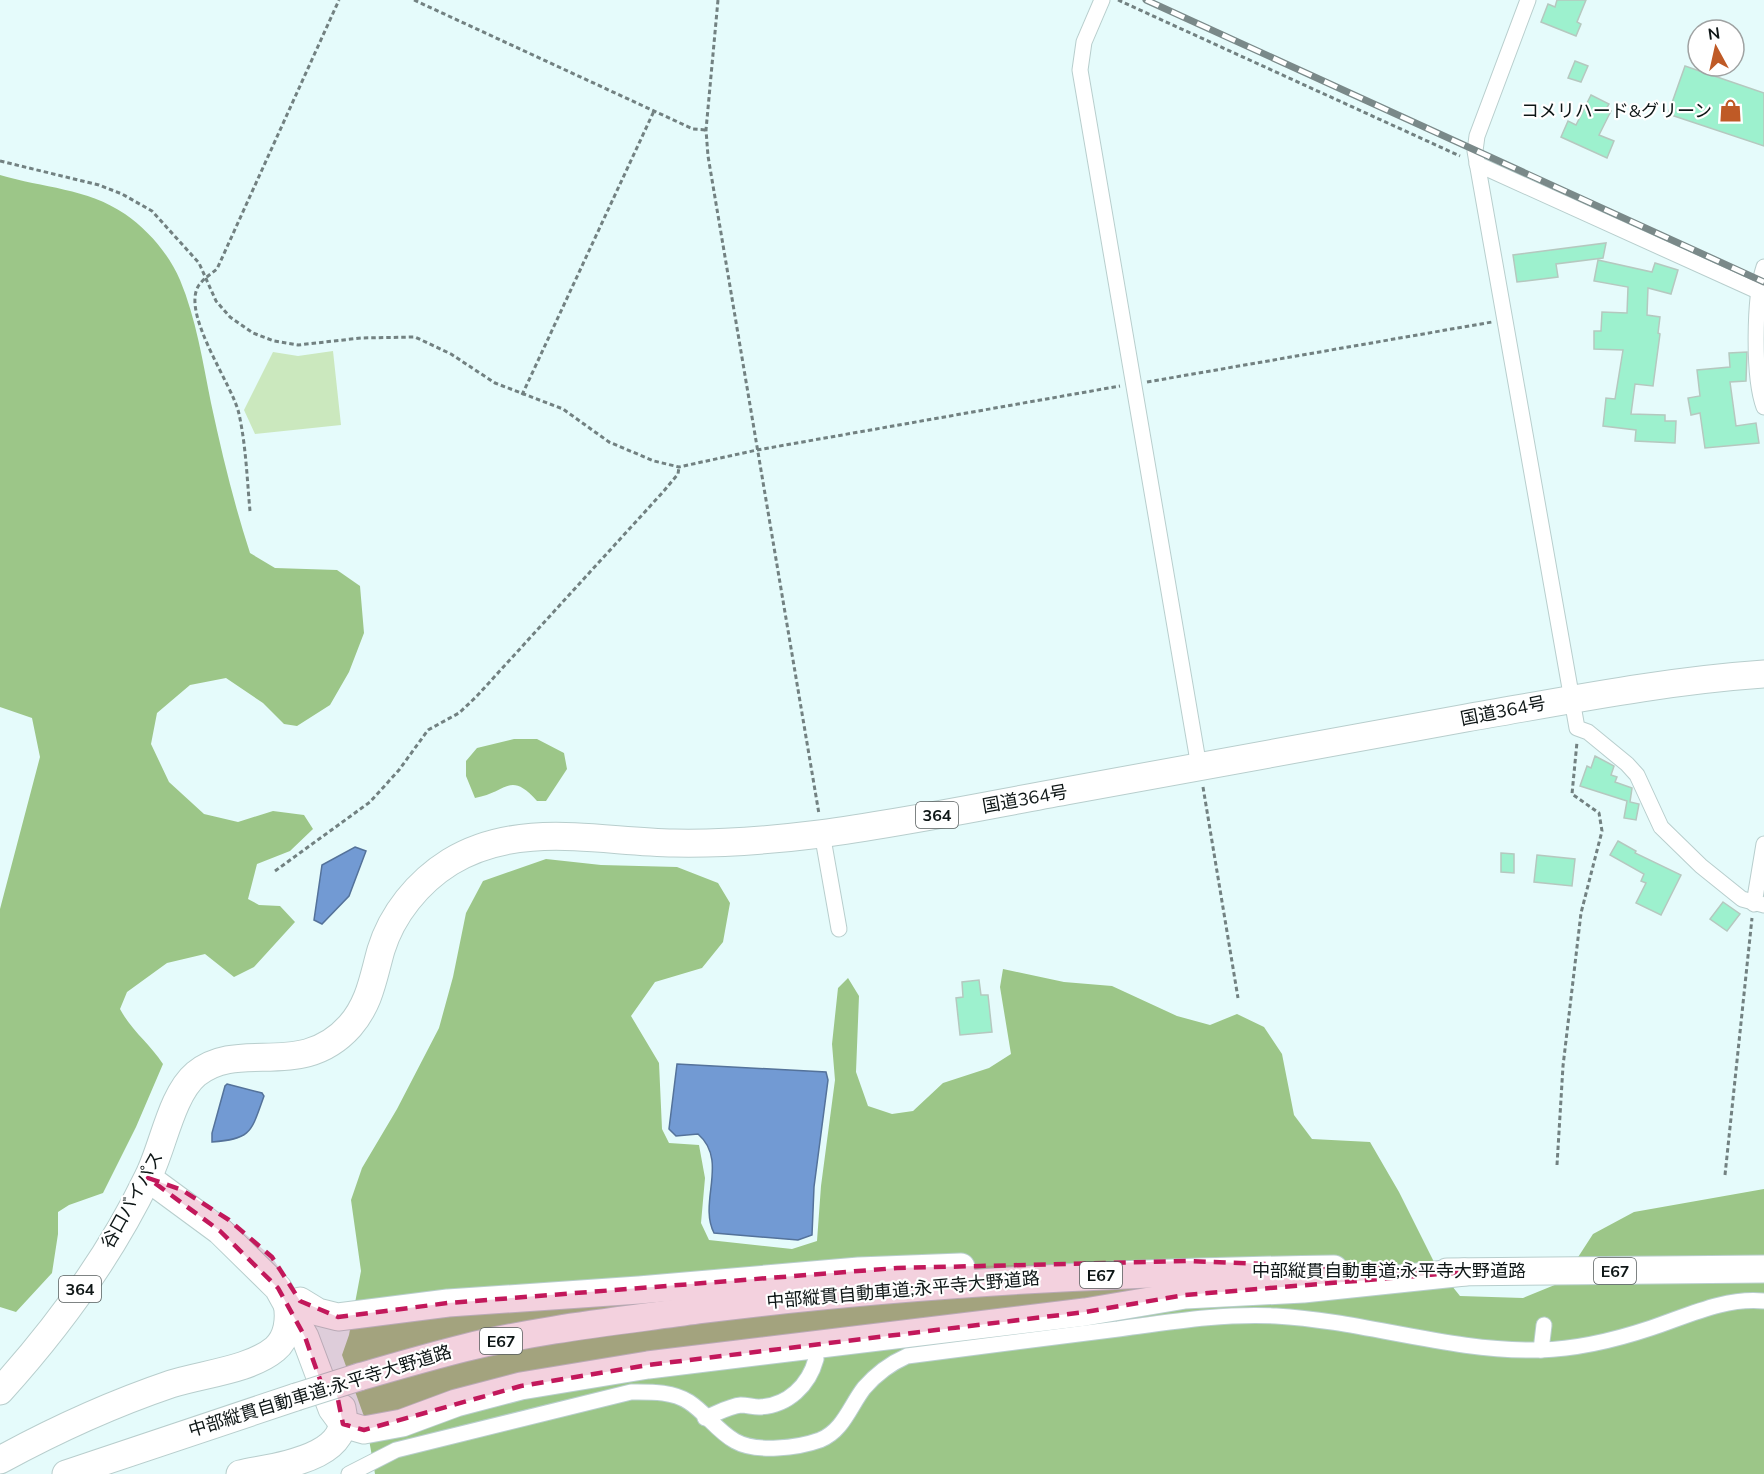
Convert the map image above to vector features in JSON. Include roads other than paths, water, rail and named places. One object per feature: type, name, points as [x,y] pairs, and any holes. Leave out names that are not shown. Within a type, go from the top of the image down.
[{"type":"highway","name":"国道364号","points":[[212,1065],[232,1060],[302,1056],[321,1049],[338,1038],[365,1004],[374,983],[382,947],[393,921],[411,896],[437,872],[477,849],[501,840],[527,836],[720,843],[822,833],[1199,767],[1572,698],[1687,680],[1764,674]]},
{"type":"highway","name":"谷口バイパス","points":[[0,1391],[66,1309],[148,1178],[184,1088],[195,1075],[212,1065]]},
{"type":"highway","points":[[148,1178],[241,1249],[293,1302],[338,1317],[448,1303],[639,1290],[859,1281]]},
{"type":"highway","name":"中部縦貫自動車道;永平寺大野道路","points":[[66,1474],[359,1377],[465,1348],[555,1330],[859,1281],[1343,1269],[1465,1272],[1764,1269]]},
{"type":"highway","points":[[293,1302],[327,1400],[343,1424],[364,1430],[375,1430],[499,1390],[648,1365],[1085,1312],[1185,1295],[1303,1288],[1465,1272]]},
{"type":"highway","points":[[0,1460],[56,1431],[125,1400],[173,1383],[260,1359],[273,1351],[284,1338],[293,1302]]},
{"type":"highway","points":[[240,1474],[315,1455],[332,1444],[343,1424]]},
{"type":"street","points":[[1102,0],[1084,42],[1080,70],[1199,767]]},
{"type":"street","points":[[1528,0],[1477,136],[1475,151],[1577,729],[1588,732],[1637,775],[1661,827],[1701,866],[1742,899],[1759,904],[1764,843]]},
{"type":"street","points":[[1477,164],[1761,293]]},
{"type":"street","points":[[1764,267],[1761,293],[1759,395],[1764,407]]},
{"type":"street","points":[[822,833],[839,929]]},
{"type":"street","points":[[349,1474],[396,1450],[631,1392],[660,1392],[689,1402],[705,1418],[736,1442],[762,1447],[792,1448],[822,1439],[840,1426],[864,1389],[885,1366],[908,1356],[1188,1320],[1275,1316],[1359,1325],[1447,1344],[1487,1349],[1541,1350],[1586,1346],[1648,1329],[1725,1303],[1764,1301]]},
{"type":"street","points":[[1541,1350],[1544,1325]]},
{"type":"street","points":[[705,1418],[739,1405],[777,1404],[799,1391],[812,1373],[816,1359]]},
{"type":"water","points":[[355,847],[366,851],[349,896],[322,924],[314,920],[322,865]]},
{"type":"water","points":[[677,1064],[826,1072],[828,1080],[814,1187],[812,1235],[798,1240],[714,1233],[709,1208],[711,1156],[707,1145],[698,1134],[676,1136],[669,1129]]},
{"type":"water","points":[[227,1084],[262,1093],[264,1096],[252,1126],[243,1136],[212,1142],[212,1133]]},
{"type":"railway","points":[[1146,0],[1764,282]]},
{"type":"place","name":"コメリハード&グリーン","points":[[1730,111]]}]
